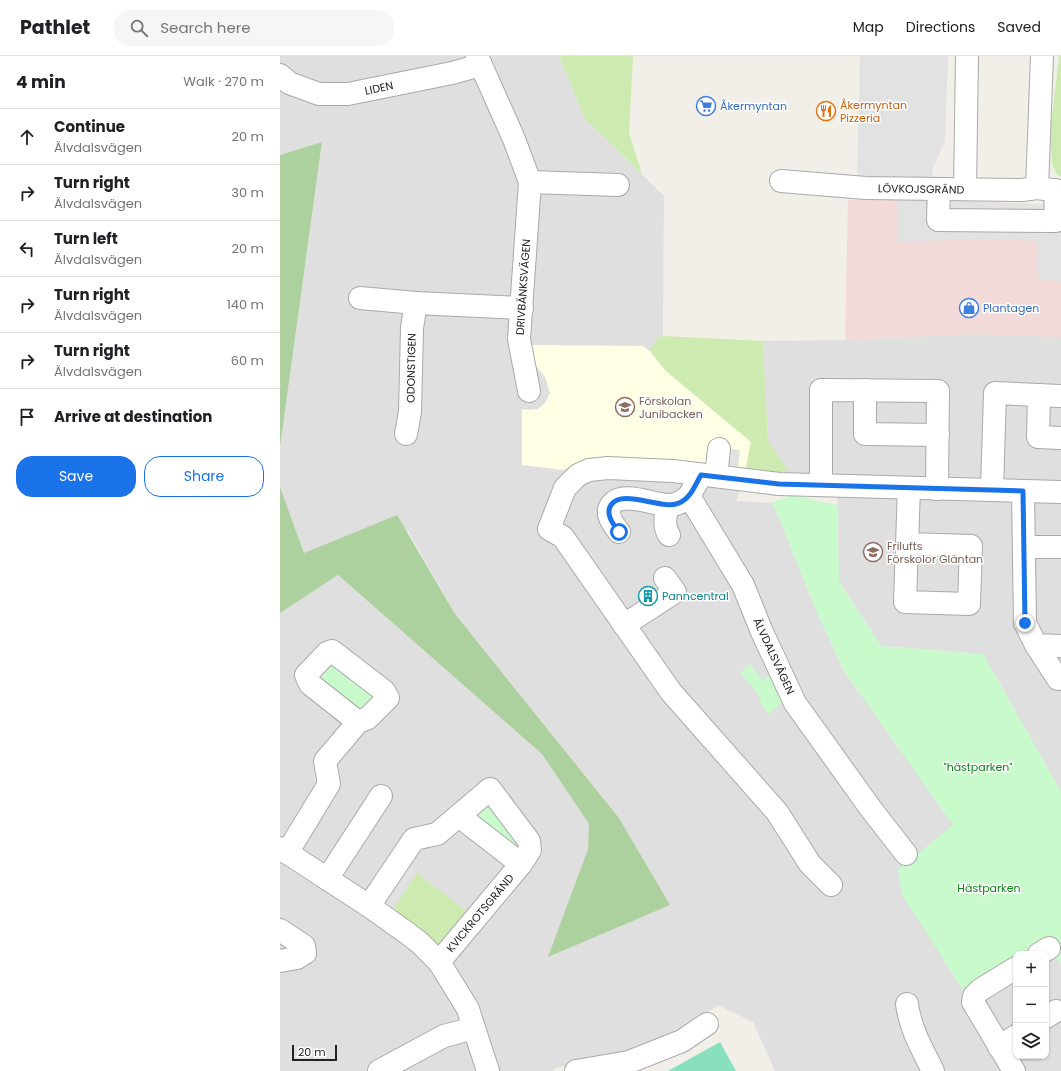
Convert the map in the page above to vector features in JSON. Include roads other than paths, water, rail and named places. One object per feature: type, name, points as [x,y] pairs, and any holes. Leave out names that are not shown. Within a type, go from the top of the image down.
[{"type":"street","points":[[965,189],[967,56]]},
{"type":"street","points":[[939,189],[938,220],[1056,221],[1051,190],[1042,56]]},
{"type":"street","name":"LIDEN","points":[[280,75],[289,83],[318,94],[348,94],[452,73],[479,60]]},
{"type":"street","name":"DRIVBÄNKSVÄGEN","points":[[479,60],[514,139],[530,182],[519,339],[529,391]]},
{"type":"street","name":"LÖVKOJSGRÄND","points":[[781,181],[866,188],[1051,190]]},
{"type":"street","points":[[530,182],[618,185]]},
{"type":"street","points":[[360,298],[416,303],[522,308]]},
{"type":"street","name":"ODONSTIGEN","points":[[406,434],[410,412],[412,328],[416,303]]},
{"type":"street","points":[[820,485],[821,390],[938,391],[937,489]]},
{"type":"street","points":[[865,390],[865,434],[938,435]]},
{"type":"street","points":[[992,490],[996,394],[1061,396]]},
{"type":"street","points":[[1039,395],[1038,437],[1061,438]]},
{"type":"street","points":[[619,532],[609,516],[610,506],[613,502],[621,499],[640,499],[668,505],[678,504],[689,496],[709,476],[719,448]]},
{"type":"street","points":[[831,885],[810,864],[777,812],[671,692],[562,537],[549,529],[564,488],[578,475],[589,470],[608,468],[673,471],[779,484],[1061,492]]},
{"type":"street","points":[[907,544],[909,488]]},
{"type":"street","points":[[1023,491],[1025,623],[1036,645],[1060,678]]},
{"type":"street","name":"ÄLVDALSVÄGEN","points":[[689,496],[742,585],[795,703],[865,814],[906,854]]},
{"type":"street","points":[[668,505],[664,516],[669,535]]},
{"type":"street","points":[[1024,547],[1061,547]]},
{"type":"street","points":[[624,625],[675,592],[665,578]]},
{"type":"street","points":[[1036,645],[1061,646]]},
{"type":"street","name":"KVICKROTSGRÄND","points":[[358,722],[325,761],[329,784],[283,851],[408,932],[439,962],[468,1009],[488,1071]]},
{"type":"street","name":"KVICKROTSGRÄND","points":[[369,906],[414,839],[436,834],[490,789],[529,841],[530,850],[521,864],[439,962]]},
{"type":"street","points":[[327,879],[381,796]]},
{"type":"street","name":"KVICKROTSGRÄND","points":[[459,816],[521,864]]},
{"type":"street","points":[[280,930],[304,946],[305,953],[297,958],[280,961]]},
{"type":"street","points":[[1013,970],[980,990],[974,996],[973,1002],[1008,1041],[1014,1071]]},
{"type":"street","points":[[907,1004],[909,1018],[918,1041],[933,1071]]},
{"type":"street","points":[[576,1071],[629,1062],[682,1041],[707,1024]]},
{"type":"street","points":[[379,1071],[444,1036],[474,1028]]},
{"type":"place","name":"Åkermyntan","points":[[706,106]]},
{"type":"place","name":"Åkermyntan Pizzeria","points":[[826,111]]},
{"type":"place","name":"Plantagen","points":[[969,308]]},
{"type":"place","name":"Förskolan Junibacken","points":[[625,407]]},
{"type":"place","name":"Frilufts Förskolor Gläntan","points":[[873,552]]},
{"type":"place","name":"Panncentral","points":[[648,596]]},
{"type":"park label","name":"\"hästparken\"","points":[[978,767]]},
{"type":"park label","name":"Hästparken","points":[[989,888]]}]
